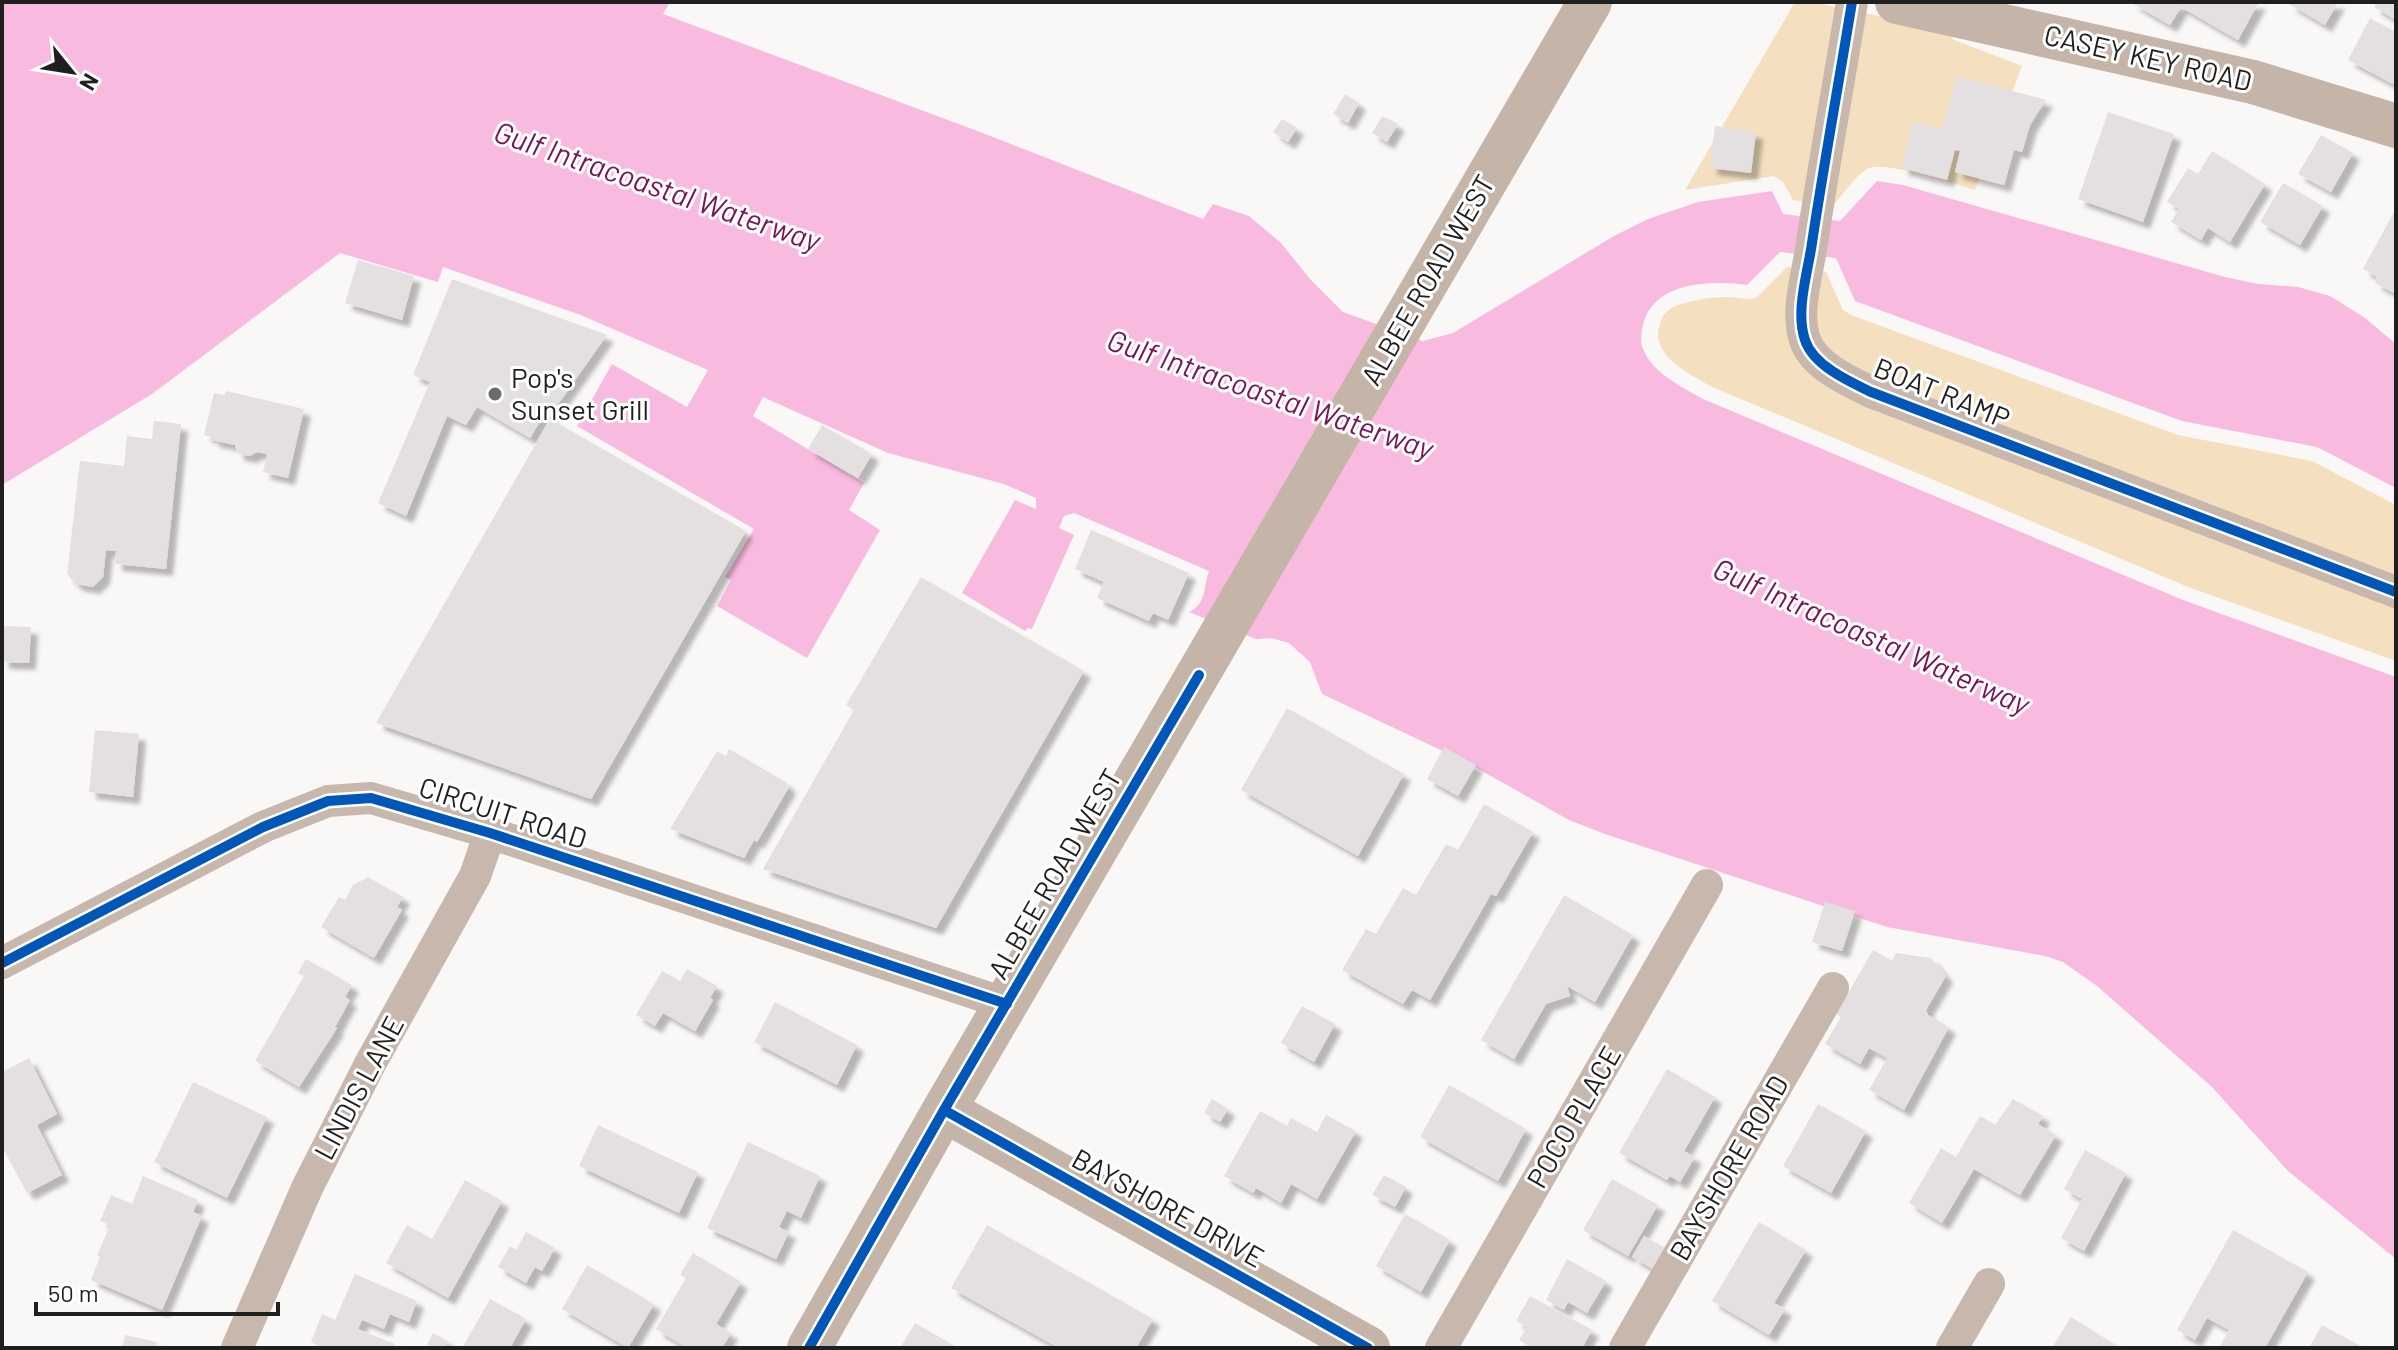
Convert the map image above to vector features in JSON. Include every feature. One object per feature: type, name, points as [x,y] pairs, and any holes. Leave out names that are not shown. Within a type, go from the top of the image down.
[{"type":"street","name":"ALBEE ROAD WEST","points":[[809,1348],[944,1110],[1590,2]]},
{"type":"street","name":"BOAT RAMP","points":[[1852,2],[1801,319],[1805,342],[1817,358],[1842,377],[1871,392],[2396,592]]},
{"type":"street","name":"CASEY KEY ROAD","points":[[1897,2],[2253,82],[2396,126]]},
{"type":"street","name":"CIRCUIT ROAD","points":[[2,963],[263,827],[328,801],[357,798],[385,801],[490,833],[1007,1004]]},
{"type":"street","name":"LINDIS LANE","points":[[237,1348],[308,1186],[370,1064],[475,876],[490,833]]},
{"type":"street","name":"POCO PLACE","points":[[1441,1348],[1707,885]]},
{"type":"street","name":"BAYSHORE ROAD","points":[[1625,1348],[1833,988]]},
{"type":"street","name":"BAYSHORE DRIVE","points":[[944,1110],[1368,1348]]},
{"type":"street","points":[[1952,1348],[1989,1284]]},
{"type":"shaded area","points":[[1795,2],[1813,2],[1955,32],[1952,39],[2022,66],[1975,190],[1921,174],[1877,167],[1859,175],[1833,206],[1793,200],[1783,182],[1774,176],[1685,190]]},
{"type":"shaded area","points":[[1787,267],[1826,272],[1843,310],[1851,315],[2178,435],[2312,461],[2396,505],[2396,661],[2188,587],[1710,386],[1665,354],[1658,335],[1662,318],[1670,309],[1706,299],[1756,298]]},
{"type":"water","name":"Gulf Intracoastal Waterway","points":[[2,2],[670,2],[663,14],[1203,219],[1213,204],[1249,216],[1281,243],[1310,279],[1343,312],[1423,341],[1453,333],[1614,236],[1648,219],[1698,202],[1772,191],[1783,214],[1840,221],[1877,181],[1903,185],[2225,277],[2258,284],[2298,287],[2330,296],[2365,318],[2396,344],[2396,488],[2317,447],[2182,421],[1855,301],[1836,258],[1780,252],[1747,285],[1702,284],[1673,291],[1651,308],[1644,321],[1641,340],[1646,355],[1659,371],[1703,399],[2183,600],[2396,677],[2396,1259],[2288,1171],[2212,1087],[2097,986],[2063,962],[1887,927],[1569,820],[1464,761],[1322,694],[1310,662],[1289,643],[1271,638],[1256,639],[1189,612],[1202,599],[1209,571],[1074,513],[1064,516],[1059,528],[1074,535],[1032,629],[1025,631],[962,593],[1015,500],[1036,509],[1036,498],[1004,484],[888,453],[763,397],[753,416],[864,483],[849,510],[880,530],[807,658],[717,606],[731,580],[725,577],[754,529],[577,426],[612,364],[687,407],[708,370],[578,314],[443,267],[438,282],[340,253],[152,394],[2,485]]},
{"type":"building","points":[[2130,2],[2259,2],[2238,40],[2181,7],[2170,25]]},
{"type":"building","points":[[2290,2],[2338,2],[2325,25]]},
{"type":"building","points":[[2377,2],[2396,2],[2396,20],[2374,7]]},
{"type":"building","points":[[2370,18],[2396,32],[2396,79],[2393,84],[2348,60]]},
{"type":"building","points":[[1957,76],[2046,100],[2030,125],[2022,152],[2014,150],[2004,185],[1955,172],[1960,151],[1955,150],[1947,180],[1901,168],[1913,122],[1942,130]]},
{"type":"building","points":[[1345,94],[1359,103],[1348,123],[1333,114]]},
{"type":"building","points":[[2108,112],[2174,134],[2143,222],[2078,199]]},
{"type":"building","points":[[1382,116],[1398,124],[1387,142],[1372,133]]},
{"type":"building","points":[[1282,119],[1297,128],[1288,142],[1273,132]]},
{"type":"building","points":[[1715,126],[1756,132],[1751,173],[1710,168]]},
{"type":"building","points":[[2321,135],[2353,153],[2331,192],[2298,174]]},
{"type":"building","points":[[2212,151],[2265,184],[2230,242],[2208,228],[2201,240],[2171,222],[2179,209],[2167,202],[2188,168],[2198,174]]},
{"type":"building","points":[[2283,183],[2323,206],[2300,245],[2260,222]]},
{"type":"building","points":[[2396,208],[2396,294],[2375,283],[2377,277],[2363,269]]},
{"type":"building","points":[[358,260],[414,276],[402,320],[345,303]]},
{"type":"building","name":"Pop's Sunset Grill","points":[[452,279],[607,335],[549,417],[544,415],[530,438],[477,407],[466,425],[447,416],[406,516],[378,503],[430,382],[413,375]]},
{"type":"building","points":[[226,391],[304,409],[288,478],[263,472],[267,454],[238,454],[235,445],[204,435],[214,393],[225,395]]},
{"type":"building","points":[[550,419],[746,531],[591,799],[376,723]]},
{"type":"building","points":[[154,421],[181,424],[166,569],[115,564],[116,551],[106,550],[103,577],[93,587],[76,584],[67,574],[80,461],[124,466],[127,436],[152,439]]},
{"type":"building","points":[[822,425],[872,454],[858,478],[808,449]]},
{"type":"building","points":[[1091,530],[1189,573],[1168,620],[1153,613],[1149,621],[1097,598],[1104,582],[1075,569]]},
{"type":"building","points":[[921,577],[1084,671],[936,928],[763,869],[854,710],[846,705]]},
{"type":"building","points":[[2,626],[31,627],[29,663],[2,662]]},
{"type":"building","points":[[1287,708],[1404,774],[1358,856],[1241,790]]},
{"type":"building","points":[[95,730],[139,734],[133,797],[89,792]]},
{"type":"building","points":[[1444,747],[1476,765],[1458,796],[1427,779]]},
{"type":"building","points":[[729,749],[789,787],[757,842],[754,840],[744,858],[670,829],[717,751],[726,756]]},
{"type":"building","points":[[1484,804],[1533,832],[1496,896],[1491,894],[1430,1000],[1412,990],[1403,1004],[1342,970],[1366,929],[1376,934],[1403,888],[1416,895],[1446,844],[1458,850]]},
{"type":"building","points":[[368,877],[403,897],[397,907],[402,910],[374,958],[321,927],[339,897],[345,900],[353,885]]},
{"type":"building","points":[[1564,895],[1633,935],[1595,1002],[1567,986],[1570,996],[1546,1004],[1514,1059],[1481,1040]]},
{"type":"building","points":[[1825,902],[1855,911],[1842,951],[1812,942]]},
{"type":"building","points":[[1873,950],[1892,961],[1896,953],[1931,958],[1946,976],[1926,1010],[1928,1015],[1949,1027],[1904,1110],[1869,1090],[1887,1058],[1869,1048],[1860,1064],[1825,1044],[1841,1017],[1836,1014]]},
{"type":"building","points":[[306,959],[352,985],[345,997],[350,1000],[337,1028],[299,1087],[255,1061],[304,976],[298,973]]},
{"type":"building","points":[[687,969],[717,986],[710,998],[713,1000],[695,1031],[663,1013],[655,1026],[636,1015],[662,971],[680,981]]},
{"type":"building","points":[[775,1002],[857,1045],[837,1085],[754,1042]]},
{"type":"building","points":[[1302,1006],[1335,1024],[1314,1062],[1281,1043]]},
{"type":"building","points":[[29,1058],[57,1114],[37,1125],[62,1175],[27,1193],[2,1146],[2,1072]]},
{"type":"building","points":[[1667,1069],[1715,1097],[1684,1151],[1695,1157],[1680,1182],[1670,1176],[1667,1180],[1619,1153]]},
{"type":"building","points":[[193,1082],[267,1117],[227,1198],[154,1162]]},
{"type":"building","points":[[1449,1085],[1526,1129],[1498,1181],[1420,1137]]},
{"type":"building","points":[[1212,1099],[1228,1109],[1220,1122],[1204,1113]]},
{"type":"building","points":[[2013,1099],[2043,1116],[2038,1124],[2056,1135],[2020,1195],[1974,1169],[1942,1223],[1909,1203],[1941,1148],[1956,1157],[1980,1116],[1995,1125]]},
{"type":"building","points":[[1818,1104],[1866,1131],[1831,1193],[1783,1166]]},
{"type":"building","points":[[1260,1111],[1287,1126],[1291,1118],[1317,1132],[1326,1115],[1356,1131],[1317,1199],[1291,1184],[1281,1203],[1256,1188],[1253,1193],[1224,1176]]},
{"type":"building","points":[[598,1125],[698,1172],[679,1213],[579,1166]]},
{"type":"building","points":[[748,1142],[820,1176],[801,1218],[787,1211],[779,1227],[789,1232],[776,1259],[707,1228]]},
{"type":"building","points":[[2085,1150],[2126,1173],[2084,1251],[2061,1238],[2082,1199],[2064,1189]]},
{"type":"building","points":[[1384,1175],[1406,1187],[1395,1207],[1372,1195]]},
{"type":"building","points":[[143,1176],[198,1200],[193,1212],[202,1216],[162,1310],[91,1280],[110,1225],[100,1221],[111,1195],[132,1204]]},
{"type":"building","points":[[1612,1179],[1658,1205],[1628,1256],[1583,1230]]},
{"type":"building","points":[[465,1180],[502,1201],[448,1298],[386,1263],[407,1225],[432,1239]]},
{"type":"building","points":[[1405,1214],[1450,1240],[1421,1292],[1376,1266]]},
{"type":"building","points":[[1759,1222],[1806,1250],[1774,1303],[1785,1309],[1769,1335],[1712,1301]]},
{"type":"building","points":[[987,1225],[1153,1319],[1136,1348],[1059,1348],[951,1288]]},
{"type":"building","points":[[2233,1230],[2308,1272],[2265,1348],[2219,1348],[2229,1330],[2207,1318],[2195,1340],[2177,1330]]},
{"type":"building","points":[[526,1232],[555,1248],[542,1271],[535,1267],[526,1283],[498,1267],[510,1246],[516,1250]]},
{"type":"building","points":[[1644,1236],[1665,1248],[1653,1269],[1632,1257]]},
{"type":"building","points":[[693,1253],[741,1282],[716,1324],[731,1333],[722,1348],[687,1348],[656,1329],[686,1278],[680,1275]]},
{"type":"building","points":[[1567,1259],[1606,1281],[1587,1313],[1568,1302],[1564,1310],[1546,1300]]},
{"type":"building","points":[[587,1265],[654,1304],[628,1348],[562,1309]]},
{"type":"building","points":[[355,1274],[417,1301],[409,1322],[390,1314],[384,1329],[362,1320],[358,1329],[395,1344],[393,1348],[325,1348],[311,1342],[322,1314],[335,1320]]},
{"type":"building","points":[[1530,1296],[1592,1330],[1582,1348],[1532,1348],[1519,1340],[1527,1327],[1516,1321]]},
{"type":"building","points":[[490,1299],[526,1319],[510,1348],[462,1348]]},
{"type":"building","points":[[2071,1317],[2114,1344],[2112,1348],[2052,1348]]},
{"type":"building","points":[[915,1323],[958,1348],[900,1348]]},
{"type":"building","points":[[2322,1325],[2364,1348],[2309,1348]]},
{"type":"building","points":[[433,1333],[448,1341],[445,1348],[427,1345]]},
{"type":"building","points":[[125,1335],[157,1342],[156,1348],[122,1348]]},
{"type":"cycle path","points":[[1852,2],[1803,292],[1802,329],[1815,357],[1832,371],[1871,392],[2396,592]]},
{"type":"cycle path","points":[[809,1348],[944,1110],[1199,675]]},
{"type":"cycle path","points":[[2,963],[263,827],[328,801],[371,798],[490,833],[1007,1004]]},
{"type":"cycle path","points":[[944,1110],[1368,1348]]},
{"type":"place","name":"Pop's Sunset Grill","points":[[495,394]]}]
